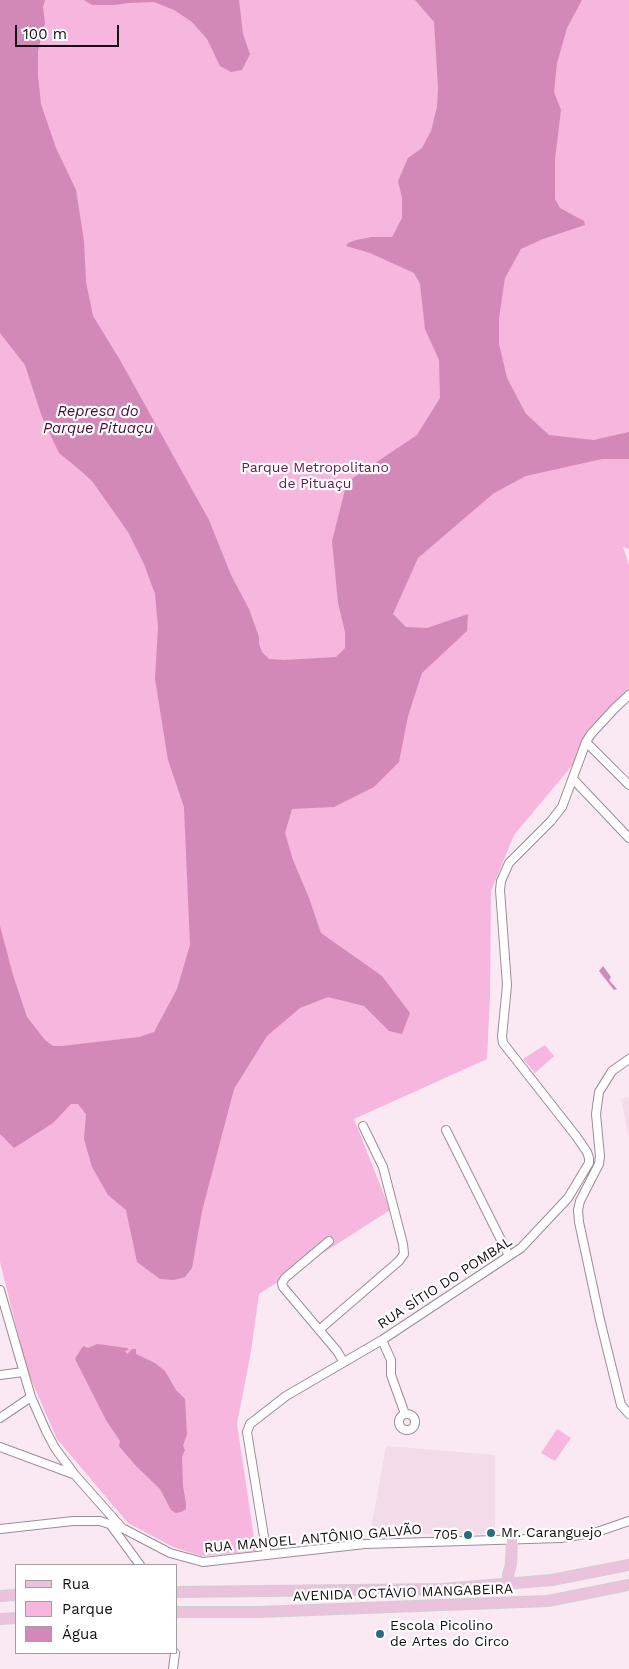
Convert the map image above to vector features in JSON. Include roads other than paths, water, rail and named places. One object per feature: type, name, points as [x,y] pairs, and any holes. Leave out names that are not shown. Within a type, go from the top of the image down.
[{"type":"main road","points":[[508,1584],[512,1540]]},
{"type":"main road","points":[[511,1564],[528,1581]]},
{"type":"main road","name":"AVENIDA OCTÁVIO MANGABEIRA","points":[[178,1592],[442,1589],[576,1576],[629,1565]]},
{"type":"main road","name":"AVENIDA OCTÁVIO MANGABEIRA","points":[[178,1612],[259,1612],[548,1601],[629,1585]]},
{"type":"main road","points":[[0,1596],[15,1595]]},
{"type":"main road","points":[[0,1619],[15,1618]]},
{"type":"street","name":"RUA SÍTIO DO POMBAL","points":[[267,1556],[247,1429],[250,1424],[268,1409],[343,1361],[382,1340],[528,1242],[575,1189],[589,1163],[590,1158],[587,1152],[507,1049],[502,1037],[507,985],[500,890],[501,881],[509,863],[558,814],[566,799],[586,742],[629,695]]},
{"type":"street","points":[[586,742],[629,785]]},
{"type":"street","points":[[573,779],[629,838]]},
{"type":"street","points":[[629,1059],[612,1072],[599,1092],[596,1114],[599,1164],[580,1200],[578,1210],[600,1320],[621,1405],[629,1414]]},
{"type":"street","points":[[319,1330],[400,1261],[404,1254],[385,1173],[363,1126]]},
{"type":"street","points":[[446,1130],[509,1256]]},
{"type":"street","points":[[329,1241],[285,1278],[282,1283],[283,1287],[343,1361]]},
{"type":"street","points":[[0,1290],[31,1397],[55,1448],[74,1475],[124,1529]]},
{"type":"street","points":[[0,1324],[9,1322]]},
{"type":"street","points":[[382,1340],[391,1360],[391,1375],[405,1414]]},
{"type":"street","points":[[0,1375],[23,1372]]},
{"type":"street","points":[[0,1418],[31,1397]]},
{"type":"street","points":[[0,1448],[74,1475]]},
{"type":"street","points":[[0,1529],[81,1521],[100,1521],[124,1529]]},
{"type":"street","name":"RUA MANOEL ANTÔNIO GALVÃO","points":[[124,1529],[170,1553],[203,1562],[374,1543],[538,1540],[578,1536],[597,1532],[629,1521]]},
{"type":"street","points":[[110,1524],[139,1564]]},
{"type":"street","points":[[173,1669],[176,1654]]},
{"type":"water","name":"Represa do Parque Pituaçu","points":[[0,0],[45,0],[43,7],[45,23],[38,51],[41,104],[56,148],[76,190],[84,241],[86,282],[93,316],[120,360],[209,520],[231,575],[249,609],[262,652],[269,659],[284,660],[336,657],[345,648],[345,632],[338,603],[332,541],[347,482],[417,435],[440,398],[439,360],[425,329],[420,284],[414,273],[370,253],[346,246],[348,243],[356,240],[372,237],[392,237],[402,218],[402,198],[398,181],[408,158],[422,148],[431,131],[437,107],[438,88],[434,22],[415,0],[582,0],[567,28],[557,63],[554,92],[561,110],[555,159],[555,199],[560,208],[584,221],[585,225],[543,239],[521,249],[505,278],[499,318],[499,344],[507,378],[526,414],[549,435],[594,440],[629,432],[629,459],[602,459],[526,476],[494,493],[418,558],[393,614],[406,627],[427,628],[468,614],[467,631],[422,673],[408,716],[399,762],[374,787],[334,807],[292,809],[285,833],[293,860],[321,933],[382,976],[410,1013],[402,1034],[389,1031],[364,1006],[328,997],[300,1008],[267,1036],[234,1089],[202,1211],[192,1268],[185,1277],[174,1280],[160,1279],[137,1262],[126,1210],[108,1195],[92,1167],[84,1139],[86,1114],[78,1104],[71,1104],[53,1123],[14,1148],[0,1134],[0,926],[27,1017],[45,1040],[53,1046],[139,1037],[154,1032],[177,989],[190,945],[184,807],[168,760],[155,679],[158,628],[155,594],[144,564],[128,532],[92,481],[59,453],[42,417],[25,365],[0,333]]},
{"type":"water","points":[[84,0],[239,0],[243,34],[250,54],[242,70],[231,72],[220,66],[207,39],[192,22],[174,10],[154,2],[92,5]]},
{"type":"water","points":[[603,966],[611,977],[609,980],[617,989],[614,990],[599,971]]},
{"type":"water","points":[[97,1344],[127,1348],[129,1350],[125,1351],[127,1354],[132,1349],[136,1349],[136,1354],[155,1363],[165,1371],[176,1390],[185,1399],[187,1434],[182,1457],[186,1509],[181,1512],[176,1513],[171,1510],[160,1489],[119,1446],[120,1441],[106,1420],[75,1359],[83,1346],[88,1348]]},
{"type":"place","name":"Mr. Caranguejo","points":[[491,1533]]},
{"type":"place","name":"705","points":[[468,1535]]},
{"type":"place","name":"Escola Picolino de Artes do Circo","points":[[380,1634]]},
{"type":"park label","name":"Parque Metropolitano de Pituaçu","points":[[315,476]]}]
